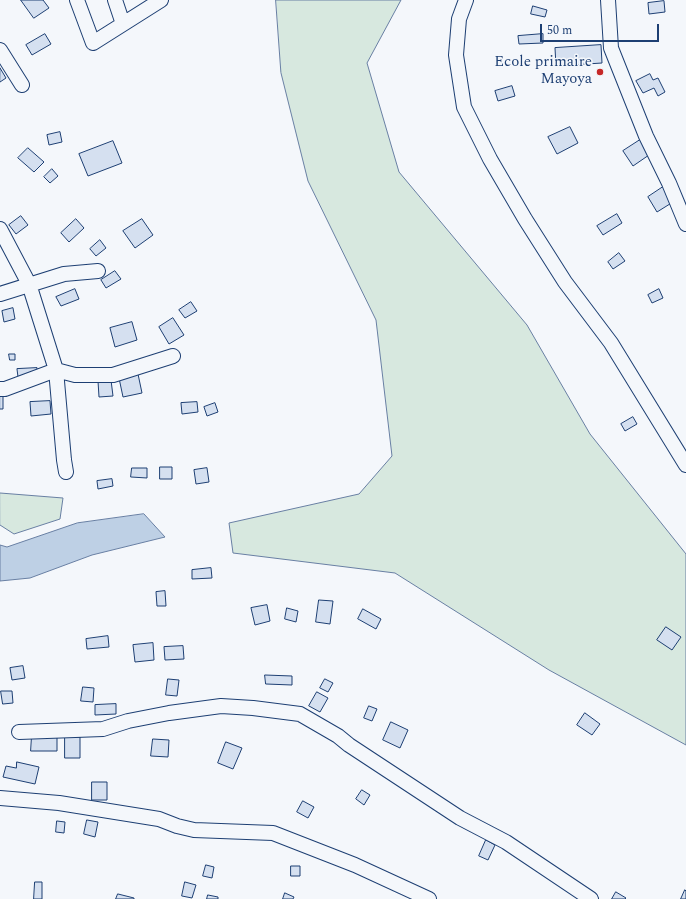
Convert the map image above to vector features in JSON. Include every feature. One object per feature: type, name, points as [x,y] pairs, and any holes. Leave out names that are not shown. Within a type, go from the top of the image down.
[{"type":"street","points":[[77,0],[93,43],[161,0]]},
{"type":"street","points":[[114,0],[123,24]]},
{"type":"street","points":[[466,0],[459,19],[456,55],[464,107],[490,159],[525,219],[566,282],[611,343],[686,465]]},
{"type":"street","points":[[608,0],[611,48],[646,136],[669,183],[686,224]]},
{"type":"street","points":[[0,50],[22,85]]},
{"type":"street","points":[[0,229],[29,284],[56,370],[66,472]]},
{"type":"street","points":[[0,294],[64,274],[98,271]]},
{"type":"street","points":[[0,389],[5,389],[56,370],[75,375],[113,374],[173,356]]},
{"type":"street","points":[[19,732],[103,729],[128,721],[169,713],[221,706],[253,708],[300,714],[338,736],[349,745],[460,818],[506,842],[591,899]]},
{"type":"street","points":[[0,798],[59,803],[158,819],[194,830],[273,833],[355,865],[428,899]]},
{"type":"shaded area","points":[[276,0],[401,0],[367,63],[399,172],[527,325],[590,434],[686,554],[686,745],[549,670],[395,573],[233,553],[229,523],[359,494],[392,456],[376,320],[308,181],[281,73]]},
{"type":"shaded area","points":[[0,493],[63,498],[60,519],[14,534],[0,525]]},
{"type":"water","points":[[144,514],[165,537],[92,555],[30,578],[0,581],[0,545],[7,547],[77,523]]},
{"type":"building","points":[[21,0],[43,0],[49,8],[34,18]]},
{"type":"building","points":[[664,1],[665,12],[649,14],[648,3]]},
{"type":"building","points":[[533,6],[547,10],[545,17],[531,14]]},
{"type":"building","points":[[45,34],[51,44],[32,55],[26,45]]},
{"type":"building","points":[[543,34],[543,43],[519,44],[518,36]]},
{"type":"building","points":[[601,45],[602,63],[556,66],[555,48]]},
{"type":"building","points":[[0,68],[6,78],[0,82]]},
{"type":"building","points":[[650,74],[653,80],[658,78],[665,92],[658,96],[654,88],[643,93],[636,81]]},
{"type":"building","points":[[512,86],[515,96],[498,101],[495,91]]},
{"type":"building","points":[[570,127],[578,143],[557,154],[548,137]]},
{"type":"building","points":[[60,132],[62,142],[49,145],[47,135]]},
{"type":"building","points":[[640,140],[649,155],[633,166],[623,151]]},
{"type":"building","points":[[113,141],[122,163],[88,176],[79,154]]},
{"type":"building","points":[[28,148],[44,162],[34,172],[18,158]]},
{"type":"building","points":[[52,169],[58,176],[50,183],[44,177]]},
{"type":"building","points":[[663,187],[673,202],[657,212],[648,197]]},
{"type":"building","points":[[617,214],[622,223],[603,235],[597,226]]},
{"type":"building","points":[[21,216],[28,225],[16,234],[9,225]]},
{"type":"building","points":[[76,219],[84,228],[69,242],[61,233]]},
{"type":"building","points":[[142,219],[153,235],[135,248],[123,231]]},
{"type":"building","points":[[100,240],[106,248],[96,256],[90,249]]},
{"type":"building","points":[[619,253],[625,261],[613,269],[608,262]]},
{"type":"building","points":[[115,271],[121,279],[106,288],[101,280]]},
{"type":"building","points":[[75,289],[79,299],[61,306],[56,297]]},
{"type":"building","points":[[659,289],[663,298],[652,303],[648,295]]},
{"type":"building","points":[[191,302],[197,311],[185,318],[179,310]]},
{"type":"building","points":[[13,308],[15,319],[4,322],[2,311]]},
{"type":"building","points":[[173,318],[184,335],[169,344],[159,327]]},
{"type":"building","points":[[132,322],[137,340],[115,347],[110,328]]},
{"type":"building","points":[[9,354],[15,354],[15,360],[10,360]]},
{"type":"building","points":[[37,368],[37,375],[18,377],[17,369]]},
{"type":"building","points":[[138,374],[142,393],[123,397],[119,378]]},
{"type":"building","points":[[111,380],[113,396],[99,397],[98,381]]},
{"type":"building","points":[[0,394],[3,394],[3,409],[0,409]]},
{"type":"building","points":[[50,401],[51,414],[31,416],[30,402]]},
{"type":"building","points":[[197,402],[198,412],[182,414],[181,403]]},
{"type":"building","points":[[215,403],[218,412],[207,416],[204,407]]},
{"type":"building","points":[[633,417],[637,424],[625,431],[621,424]]},
{"type":"building","points":[[160,467],[172,467],[172,479],[160,479]]},
{"type":"building","points":[[132,468],[147,468],[147,478],[131,477]]},
{"type":"building","points":[[207,468],[209,482],[196,484],[194,470]]},
{"type":"building","points":[[112,479],[113,486],[98,489],[97,481]]},
{"type":"building","points":[[211,568],[212,578],[192,579],[192,570]]},
{"type":"building","points":[[165,591],[166,606],[157,606],[156,592]]},
{"type":"building","points":[[319,600],[333,601],[330,624],[316,622]]},
{"type":"building","points":[[267,605],[270,621],[255,625],[251,608]]},
{"type":"building","points":[[287,608],[298,611],[296,622],[285,619]]},
{"type":"building","points":[[363,609],[381,619],[376,629],[358,619]]},
{"type":"building","points":[[666,627],[681,637],[672,650],[657,640]]},
{"type":"building","points":[[108,636],[109,647],[87,649],[86,639]]},
{"type":"building","points":[[153,643],[154,660],[135,662],[133,645]]},
{"type":"building","points":[[183,646],[184,659],[165,660],[164,647]]},
{"type":"building","points":[[23,666],[25,678],[12,680],[10,668]]},
{"type":"building","points":[[265,675],[292,676],[292,685],[266,684]]},
{"type":"building","points":[[168,679],[179,680],[177,696],[166,695]]},
{"type":"building","points":[[325,679],[333,683],[328,692],[320,688]]},
{"type":"building","points":[[83,687],[94,688],[93,702],[81,701]]},
{"type":"building","points":[[1,691],[12,691],[13,703],[3,704]]},
{"type":"building","points":[[317,692],[328,698],[320,712],[309,706]]},
{"type":"building","points":[[116,704],[116,714],[95,715],[95,705]]},
{"type":"building","points":[[369,706],[377,709],[372,721],[364,718]]},
{"type":"building","points":[[585,713],[600,724],[592,735],[577,725]]},
{"type":"building","points":[[391,722],[408,730],[400,748],[383,740]]},
{"type":"building","points":[[32,735],[57,736],[57,751],[31,751]]},
{"type":"building","points":[[65,737],[80,737],[80,758],[65,758]]},
{"type":"building","points":[[153,739],[169,740],[168,757],[151,756]]},
{"type":"building","points":[[226,742],[242,748],[233,769],[218,763]]},
{"type":"building","points":[[17,762],[39,767],[35,784],[3,777],[6,766],[16,768]]},
{"type":"building","points":[[92,782],[107,782],[107,800],[92,800]]},
{"type":"building","points":[[362,790],[370,795],[364,805],[356,799]]},
{"type":"building","points":[[303,801],[314,807],[308,818],[297,812]]},
{"type":"building","points":[[87,820],[98,822],[95,837],[84,834]]},
{"type":"building","points":[[57,821],[65,822],[64,833],[56,832]]},
{"type":"building","points":[[486,840],[495,845],[488,860],[479,856]]},
{"type":"building","points":[[206,865],[214,867],[212,878],[203,876]]},
{"type":"building","points":[[291,866],[300,866],[300,876],[291,876]]},
{"type":"building","points":[[35,882],[42,882],[42,899],[34,899]]},
{"type":"building","points":[[185,882],[196,885],[192,898],[182,896]]},
{"type":"building","points":[[685,890],[686,899],[681,899]]},
{"type":"building","points":[[616,892],[626,898],[612,899]]},
{"type":"building","points":[[285,893],[294,897],[293,899],[283,899]]},
{"type":"building","points":[[118,894],[134,898],[134,899],[116,899]]},
{"type":"building","points":[[208,895],[218,897],[218,899],[207,899]]},
{"type":"place","name":"Ecole primaire Mayoya","points":[[600,72]]}]
